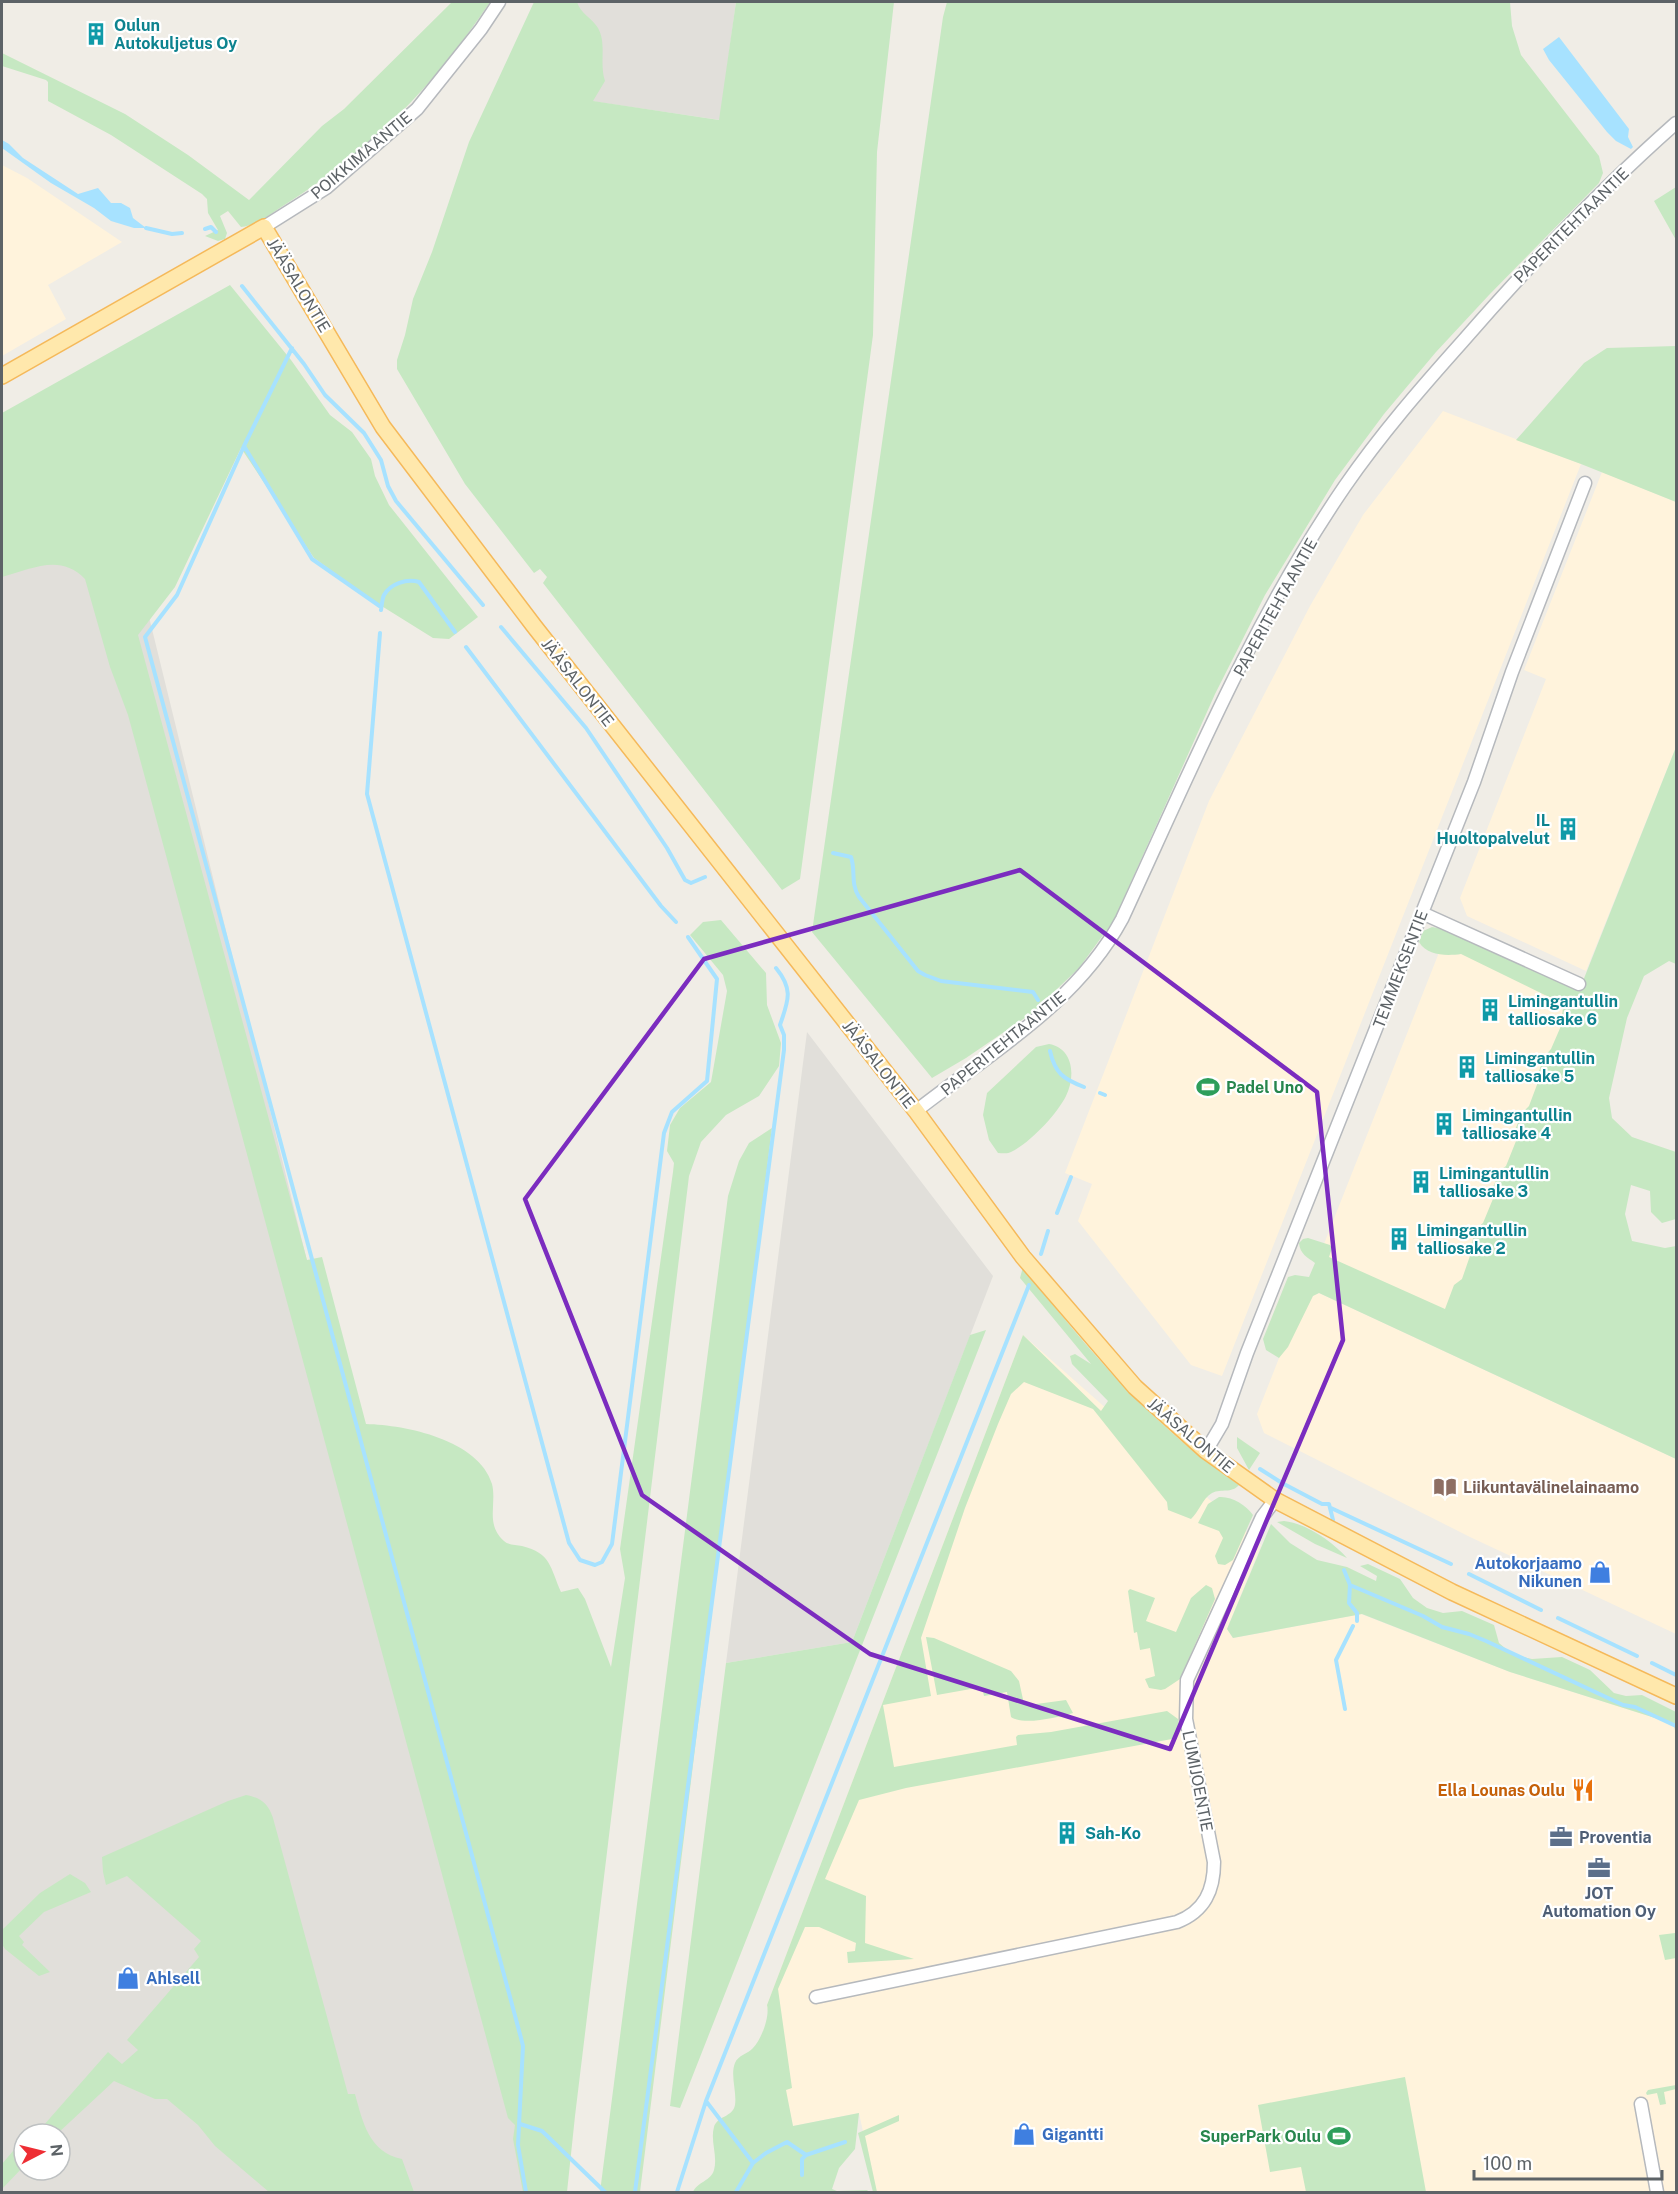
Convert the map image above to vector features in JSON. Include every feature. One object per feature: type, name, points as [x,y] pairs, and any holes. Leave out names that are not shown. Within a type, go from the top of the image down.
[{"type":"main road","name":"POIKKIMAANTIE","points":[[2,376],[264,227]]},
{"type":"main road","name":"JÄÄSALONTIE","points":[[264,227],[383,427],[534,626],[916,1112],[1023,1257],[1135,1387],[1206,1451],[1275,1500],[1452,1592],[1677,1696]]},
{"type":"street","name":"POIKKIMAANTIE","points":[[264,227],[326,188],[417,109],[499,2]]},
{"type":"street","name":"PAPERITEHTAANTIE","points":[[916,1112],[1036,1021],[1089,969],[1122,919],[1225,697],[1270,610],[1344,487],[1393,421],[1524,271],[1623,172],[1677,123]]},
{"type":"street","name":"TEMMEKSENTIE","points":[[1206,1451],[1222,1424],[1247,1353],[1422,913],[1585,483]]},
{"type":"street","points":[[1422,913],[1579,984]]},
{"type":"street","name":"LUMIJOENTIE","points":[[816,1997],[1177,1922],[1188,1918],[1198,1909],[1214,1880],[1214,1862],[1186,1719],[1188,1680],[1262,1517],[1275,1500]]},
{"type":"street","points":[[1641,2104],[1658,2193]]},
{"type":"highlighted area","points":[[1020,870],[1317,1092],[1343,1340],[1170,1749],[870,1654],[642,1495],[525,1199],[704,959]]},
{"type":"shaded area","points":[[552,2],[736,2],[720,120],[516,90]]},
{"type":"shaded area","points":[[2,165],[27,178],[122,242],[48,285],[66,319],[2,356]]},
{"type":"shaded area","points":[[1443,411],[1581,464],[1222,1376],[1191,1365],[1078,1221],[1092,1184],[1065,1173],[1209,801],[1310,606],[1363,515]]},
{"type":"shaded area","points":[[112,466],[533,2192],[2,2192],[2,487]]},
{"type":"shaded area","points":[[1602,472],[1676,502],[1676,747],[1586,971],[1467,916],[1460,898],[1546,679],[1524,670]]},
{"type":"shaded area","points":[[1457,944],[1576,999],[1448,1322],[1329,1266],[1322,1249],[1440,950]]},
{"type":"shaded area","points":[[807,1032],[993,1276],[852,1642],[726,1663]]},
{"type":"shaded area","points":[[1319,1293],[1676,1459],[1676,1634],[1470,1537],[1264,1433],[1257,1414],[1302,1300]]},
{"type":"shaded area","points":[[1023,1335],[1261,1545],[1227,1629],[1233,1638],[1361,1614],[1510,1672],[1674,1724],[1676,1737],[1676,2192],[876,2192],[859,2113],[793,2126],[767,2005]]},
{"type":"green space","points":[[452,2],[490,2],[469,33],[424,89],[374,139],[317,183],[265,218],[241,227],[228,211],[220,216],[227,233],[225,239],[218,241],[205,236],[218,230],[208,213],[207,199],[202,194],[111,135],[48,101],[48,82],[46,80],[2,66],[2,53],[125,114],[188,155],[249,200],[322,126],[344,109]]},
{"type":"green space","points":[[534,2],[577,2],[598,28],[602,40],[605,81],[593,101],[719,120],[736,2],[894,2],[877,152],[873,335],[800,879],[782,890],[543,583],[547,577],[540,569],[534,573],[465,484],[397,369],[397,360],[413,299],[432,252],[469,142]]},
{"type":"green space","points":[[947,2],[1510,2],[1512,26],[1521,55],[1599,156],[1603,173],[1599,183],[1436,352],[1384,414],[1335,480],[1265,595],[1215,694],[1114,920],[1079,968],[1032,1013],[932,1078],[812,932],[943,17]]},
{"type":"green space","points":[[1676,187],[1676,240],[1654,201]]},
{"type":"green space","points":[[230,285],[291,360],[330,415],[352,432],[371,459],[375,476],[389,505],[478,617],[449,639],[433,638],[372,600],[314,558],[241,448],[175,587],[138,635],[307,1260],[322,1257],[366,1424],[420,1432],[457,1446],[472,1456],[484,1469],[492,1484],[493,1521],[498,1534],[508,1543],[532,1549],[544,1557],[561,1592],[578,1588],[585,1599],[611,1667],[625,1578],[620,1549],[674,1163],[667,1151],[670,1125],[680,1108],[711,1082],[727,991],[723,975],[690,935],[703,922],[721,920],[766,973],[767,1005],[781,1043],[779,1066],[759,1096],[726,1115],[701,1142],[689,1176],[567,2192],[523,2192],[513,2139],[515,2125],[508,2118],[128,715],[110,667],[85,579],[75,571],[56,565],[35,567],[2,577],[2,413]]},
{"type":"green space","points":[[1676,346],[1676,502],[1516,440],[1584,363],[1607,348]]},
{"type":"green space","points":[[1676,747],[1676,964],[1669,961],[1644,976],[1627,1018],[1609,1098],[1612,1118],[1632,1137],[1676,1152],[1676,1219],[1662,1223],[1651,1212],[1650,1191],[1631,1185],[1625,1214],[1632,1241],[1665,1248],[1676,1246],[1676,1459],[1319,1293],[1313,1296],[1288,1347],[1279,1358],[1266,1350],[1263,1339],[1288,1277],[1295,1275],[1309,1277],[1315,1263],[1301,1250],[1299,1243],[1303,1239],[1308,1238],[1330,1245],[1332,1248],[1329,1257],[1445,1309],[1454,1285],[1462,1279],[1477,1228],[1483,1223],[1495,1194],[1493,1187],[1501,1170],[1506,1166],[1518,1136],[1515,1130],[1522,1113],[1529,1106],[1544,1057],[1551,1049],[1561,1026],[1563,1007],[1557,1001],[1461,954],[1444,955],[1427,950],[1419,942],[1423,931],[1432,927],[1443,929],[1579,991]]},
{"type":"green space","points":[[1049,1044],[1063,1051],[1068,1057],[1071,1080],[1066,1096],[1050,1119],[1026,1142],[1010,1153],[998,1153],[989,1140],[983,1115],[987,1093],[1036,1047]]},
{"type":"green space","points":[[772,1128],[640,2192],[600,2192],[728,1196],[739,1161],[749,1143]]},
{"type":"green space","points":[[1023,1267],[1122,1385],[1178,1438],[1239,1485],[1233,1489],[1212,1493],[1191,1519],[1168,1510],[1167,1502],[1093,1409],[1024,1382],[1011,1394],[998,1424],[965,1508],[921,1638],[931,1696],[883,1705],[894,1767],[1017,1745],[1018,1735],[1051,1732],[1167,1711],[1178,1719],[1180,1728],[1172,1739],[906,1788],[859,1800],[825,1879],[866,1896],[865,1943],[914,1959],[848,1963],[847,1952],[855,1951],[856,1943],[819,1927],[805,1927],[778,1989],[792,2088],[786,2090],[793,2126],[859,2113],[855,2149],[839,2168],[832,2189],[837,2191],[868,2190],[866,2192],[693,2192],[710,2177],[714,2170],[714,2127],[734,2109],[735,2063],[738,2058],[753,2048],[762,2034],[766,2022],[767,2005],[1023,1335],[1101,1411],[1108,1401],[1072,1364],[1070,1356],[1075,1354],[1091,1364],[1020,1278]]},
{"type":"green space","points":[[986,1330],[680,2108],[670,2106],[726,1663],[852,1642],[970,1335]]},
{"type":"green space","points":[[1237,1437],[1260,1453],[1249,1470],[1237,1448]]},
{"type":"green space","points":[[1219,1497],[1238,1502],[1253,1515],[1233,1560],[1225,1565],[1218,1564],[1215,1556],[1223,1538],[1219,1531],[1198,1523],[1208,1504]]},
{"type":"green space","points":[[1284,1521],[1301,1525],[1318,1534],[1347,1558],[1315,1544],[1277,1522]]},
{"type":"green space","points":[[1271,1524],[1290,1543],[1317,1560],[1347,1567],[1376,1581],[1377,1576],[1360,1566],[1368,1564],[1400,1579],[1413,1598],[1427,1608],[1443,1613],[1462,1611],[1494,1625],[1499,1643],[1513,1655],[1532,1659],[1562,1657],[1590,1670],[1614,1693],[1626,1696],[1642,1695],[1676,1712],[1676,1737],[1674,1724],[1510,1672],[1362,1614],[1233,1638],[1227,1629]]},
{"type":"green space","points":[[1206,1585],[1212,1588],[1215,1599],[1180,1679],[1165,1689],[1149,1688],[1145,1679],[1155,1676],[1150,1648],[1140,1650],[1137,1632],[1134,1633],[1128,1591],[1130,1589],[1155,1598],[1146,1621],[1176,1632],[1191,1598]]},
{"type":"green space","points":[[926,1637],[934,1638],[1011,1671],[1019,1681],[1024,1704],[1066,1700],[1073,1713],[1024,1721],[1011,1717],[1007,1692],[984,1696],[982,1687],[937,1695]]},
{"type":"green space","points":[[246,1795],[256,1798],[269,1808],[348,2094],[355,2094],[369,2135],[375,2143],[382,2150],[402,2159],[414,2192],[269,2192],[215,2146],[198,2125],[167,2099],[155,2099],[114,2081],[70,2122],[47,2122],[108,2052],[122,2064],[138,2050],[127,2040],[199,1957],[194,1949],[201,1941],[127,1876],[106,1885],[102,1857]]},
{"type":"green space","points":[[70,1874],[85,1883],[91,1892],[44,1912],[19,1936],[24,1942],[22,1945],[50,1972],[39,1976],[5,1949],[2,1944],[2,1930],[40,1893]]},
{"type":"green space","points":[[1676,1933],[1676,1958],[1665,1960],[1659,1935]]},
{"type":"green space","name":"SuperPark Oulu","points":[[1405,2077],[1426,2192],[1306,2192],[1301,2167],[1270,2172],[1258,2105]]},
{"type":"green space","points":[[1676,2085],[1676,2089],[1664,2092],[1666,2104],[1660,2105],[1657,2093],[1647,2095],[1646,2093],[1648,2090]]},
{"type":"green space","points":[[899,2115],[899,2121],[865,2136],[877,2192],[873,2192],[858,2133]]},
{"type":"green space","points":[[12,2152],[12,2179],[2,2189],[2,2164]]},
{"type":"water","points":[[1559,37],[1629,129],[1628,137],[1633,147],[1631,149],[1616,141],[1607,132],[1549,60],[1543,49]]},
{"type":"water","points":[[2,140],[23,158],[78,194],[98,188],[111,203],[121,203],[130,208],[133,218],[146,228],[134,228],[111,221],[94,208],[51,183],[2,148]]},
{"type":"waterway","points":[[205,229],[211,227],[216,232]]},
{"type":"waterway","points":[[146,228],[172,234],[182,233]]},
{"type":"waterway","points":[[242,286],[304,364],[325,395],[364,433],[381,460],[388,486],[396,501],[483,605]]},
{"type":"waterway","points":[[292,348],[244,446],[312,559],[381,607]]},
{"type":"waterway","points":[[244,446],[177,595],[145,637],[523,2046],[518,2145],[526,2192]]},
{"type":"waterway","points":[[381,610],[384,595],[390,588],[404,581],[419,582],[455,632]]},
{"type":"waterway","points":[[501,627],[586,728],[667,848],[685,880],[691,883],[705,877]]},
{"type":"waterway","points":[[380,633],[367,794],[569,1543],[580,1560],[595,1565],[602,1562],[612,1544],[664,1133],[672,1112],[707,1081],[717,979],[688,937]]},
{"type":"waterway","points":[[466,647],[661,906],[676,922]]},
{"type":"waterway","points":[[833,853],[851,857],[855,887],[859,897],[918,971],[941,981],[1033,992],[1038,1000]]},
{"type":"waterway","points":[[635,2192],[784,1050],[784,1035],[780,1025],[788,996],[785,983],[776,968]]},
{"type":"waterway","points":[[1050,1051],[1057,1070],[1071,1081],[1084,1087]]},
{"type":"waterway","points":[[1100,1093],[1105,1095]]},
{"type":"waterway","points":[[1057,1213],[1071,1177]]},
{"type":"waterway","points":[[1041,1254],[1048,1231]]},
{"type":"waterway","points":[[677,2192],[706,2101],[1029,1285]]},
{"type":"waterway","points":[[1260,1469],[1322,1504],[1329,1504],[1333,1520]]},
{"type":"waterway","points":[[1331,1508],[1451,1564]]},
{"type":"waterway","points":[[1344,1570],[1350,1585],[1349,1603],[1357,1613],[1357,1621]]},
{"type":"waterway","points":[[1469,1574],[1541,1610]]},
{"type":"waterway","points":[[1350,1585],[1423,1616],[1442,1627],[1486,1641],[1623,1705],[1635,1707],[1676,1726]]},
{"type":"waterway","points":[[1558,1618],[1637,1656]]},
{"type":"waterway","points":[[1345,1709],[1336,1660],[1353,1626]]},
{"type":"waterway","points":[[1652,1663],[1676,1675]]},
{"type":"waterway","points":[[706,2101],[753,2163]]},
{"type":"waterway","points":[[520,2124],[542,2131],[605,2192]]},
{"type":"waterway","points":[[736,2192],[753,2163],[766,2153],[787,2142],[806,2155]]},
{"type":"waterway","points":[[802,2175],[802,2159],[806,2155],[845,2142]]},
{"type":"place","name":"Oulun Autokuljetus Oy","points":[[96,34]]},
{"type":"place","name":"IL Huoltopalvelut","points":[[1568,829]]},
{"type":"place","name":"Limingantullin talliosake 6","points":[[1490,1010]]},
{"type":"place","name":"Limingantullin talliosake 5","points":[[1467,1067]]},
{"type":"place","name":"Padel Uno","points":[[1208,1087]]},
{"type":"place","name":"Limingantullin talliosake 4","points":[[1444,1124]]},
{"type":"place","name":"Limingantullin talliosake 3","points":[[1421,1182]]},
{"type":"place","name":"Limingantullin talliosake 2","points":[[1399,1239]]},
{"type":"place","name":"Liikuntavälinelainaamo","points":[[1445,1487]]},
{"type":"place","name":"Autokorjaamo Nikunen","points":[[1600,1572]]},
{"type":"place","name":"Ella Lounas Oulu","points":[[1583,1790]]},
{"type":"place","name":"Sah-Ko","points":[[1067,1833]]},
{"type":"place","name":"Proventia","points":[[1561,1837]]},
{"type":"place","name":"JOT Automation Oy","points":[[1599,1868]]},
{"type":"place","name":"Ahlsell","points":[[128,1978]]},
{"type":"place","name":"Gigantti","points":[[1024,2134]]},
{"type":"place","name":"SuperPark Oulu","points":[[1339,2136]]}]
